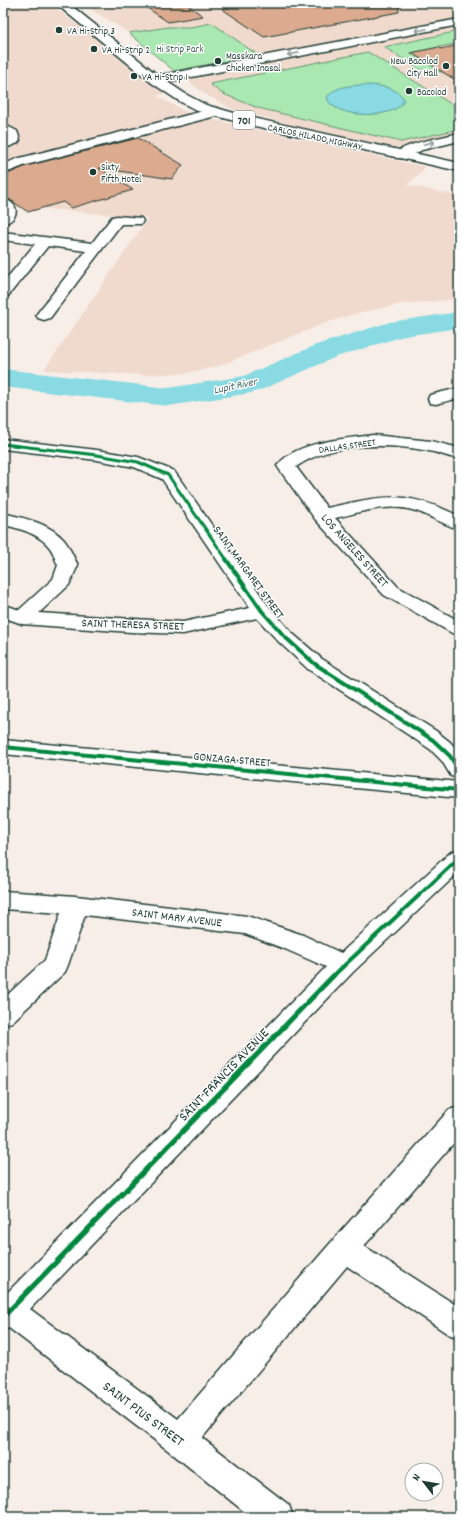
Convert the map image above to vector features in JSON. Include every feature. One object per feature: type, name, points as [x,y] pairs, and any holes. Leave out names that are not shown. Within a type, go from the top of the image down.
[{"type":"street","name":"CARLOS HILADO HIGHWAY","points":[[61,3],[156,80],[191,103],[215,112],[459,167]]},
{"type":"street","points":[[156,80],[459,22]]},
{"type":"street","points":[[3,170],[21,162],[215,112]]},
{"type":"street","points":[[3,128],[12,134],[8,143]]},
{"type":"street","points":[[401,155],[416,147],[459,137]]},
{"type":"street","points":[[3,203],[8,207],[9,212],[3,220]]},
{"type":"street","points":[[44,315],[117,220],[136,222]]},
{"type":"street","points":[[3,236],[96,248]]},
{"type":"street","points":[[3,293],[45,241]]},
{"type":"street","points":[[436,399],[459,393]]},
{"type":"street","name":"DALLAS STREET","points":[[286,466],[300,456],[316,449],[373,440],[431,446],[459,454]]},
{"type":"street","name":"SAINT MARGARET STREET","points":[[3,444],[97,455],[138,462],[168,475],[262,611],[286,638],[315,664],[428,736],[444,748],[455,762],[459,771]]},
{"type":"street","name":"LOS ANGELES STREET","points":[[286,466],[322,515],[392,591],[459,629]]},
{"type":"street","points":[[322,515],[381,503],[402,502],[439,513],[459,523]]},
{"type":"street","points":[[3,519],[23,524],[42,533],[57,544],[68,565],[62,581],[22,618]]},
{"type":"street","name":"SAINT THERESA STREET","points":[[3,610],[22,618],[182,628],[262,611]]},
{"type":"street","name":"GONZAGA STREET","points":[[3,747],[459,790]]},
{"type":"street","name":"SAINT FRANCIS AVENUE","points":[[5,1311],[344,965],[459,858]]},
{"type":"street","name":"SAINT MARY AVENUE","points":[[3,900],[76,904],[247,925],[294,942],[344,965]]},
{"type":"street","points":[[3,1015],[56,965],[76,904]]},
{"type":"street","points":[[180,1440],[344,1248],[459,1118]]},
{"type":"street","points":[[344,1248],[459,1324]]},
{"type":"street","name":"SAINT PIUS STREET","points":[[5,1311],[180,1440],[277,1517]]},
{"type":"shaded area","points":[[3,3],[49,3],[167,93],[157,96],[192,115],[426,167],[407,185],[459,196],[459,299],[403,304],[358,313],[323,324],[216,367],[187,373],[143,375],[44,370],[148,218],[3,205]]},
{"type":"shaded area","points":[[119,3],[459,3],[459,143],[419,152],[297,126],[234,110],[203,93],[129,33],[89,8]]},
{"type":"green space","name":"Hi Strip Park","points":[[212,23],[258,55],[174,71],[129,33],[168,27],[191,27]]},
{"type":"green space","points":[[459,31],[459,43],[412,53],[443,72],[420,70],[384,47]]},
{"type":"green space","points":[[368,52],[459,109],[459,129],[401,142],[258,108],[221,93],[210,84]]},
{"type":"water","points":[[359,85],[390,88],[400,94],[404,99],[400,106],[391,111],[379,114],[365,114],[340,110],[331,104],[327,97],[337,89]]},
{"type":"building","points":[[140,3],[185,3],[203,16],[168,22]]},
{"type":"building","points":[[257,3],[398,3],[399,12],[264,37],[222,9]]},
{"type":"building","name":"New Bacolod City Hall","points":[[459,45],[459,82],[411,53],[439,47],[441,49]]},
{"type":"building","name":"Sixty Fifth Hotel","points":[[138,138],[183,165],[172,179],[99,168],[133,190],[71,208],[63,202],[28,212],[3,195],[3,176],[26,166]]},
{"type":"waterway","name":"Lupit River","points":[[3,378],[168,397],[251,384],[326,351],[400,328],[459,320]]},
{"type":"cycle path","points":[[3,444],[97,455],[138,462],[168,475],[262,611],[286,638],[315,664],[428,736],[442,747],[450,756],[459,771]]},
{"type":"cycle path","points":[[3,747],[459,790]]},
{"type":"cycle path","points":[[3,1317],[344,965],[459,858]]},
{"type":"place","name":"VA Hi-Strip 3","points":[[59,30]]},
{"type":"place","name":"VA Hi-Strip 2","points":[[94,49]]},
{"type":"place","name":"Masskara Chicken Inasal","points":[[218,61]]},
{"type":"place","name":"New Bacolod City Hall","points":[[446,66]]},
{"type":"place","name":"VA Hi-Strip 1","points":[[134,76]]},
{"type":"place","name":"Bacolod","points":[[409,91]]},
{"type":"place","name":"Sixty Fifth Hotel","points":[[93,172]]}]
